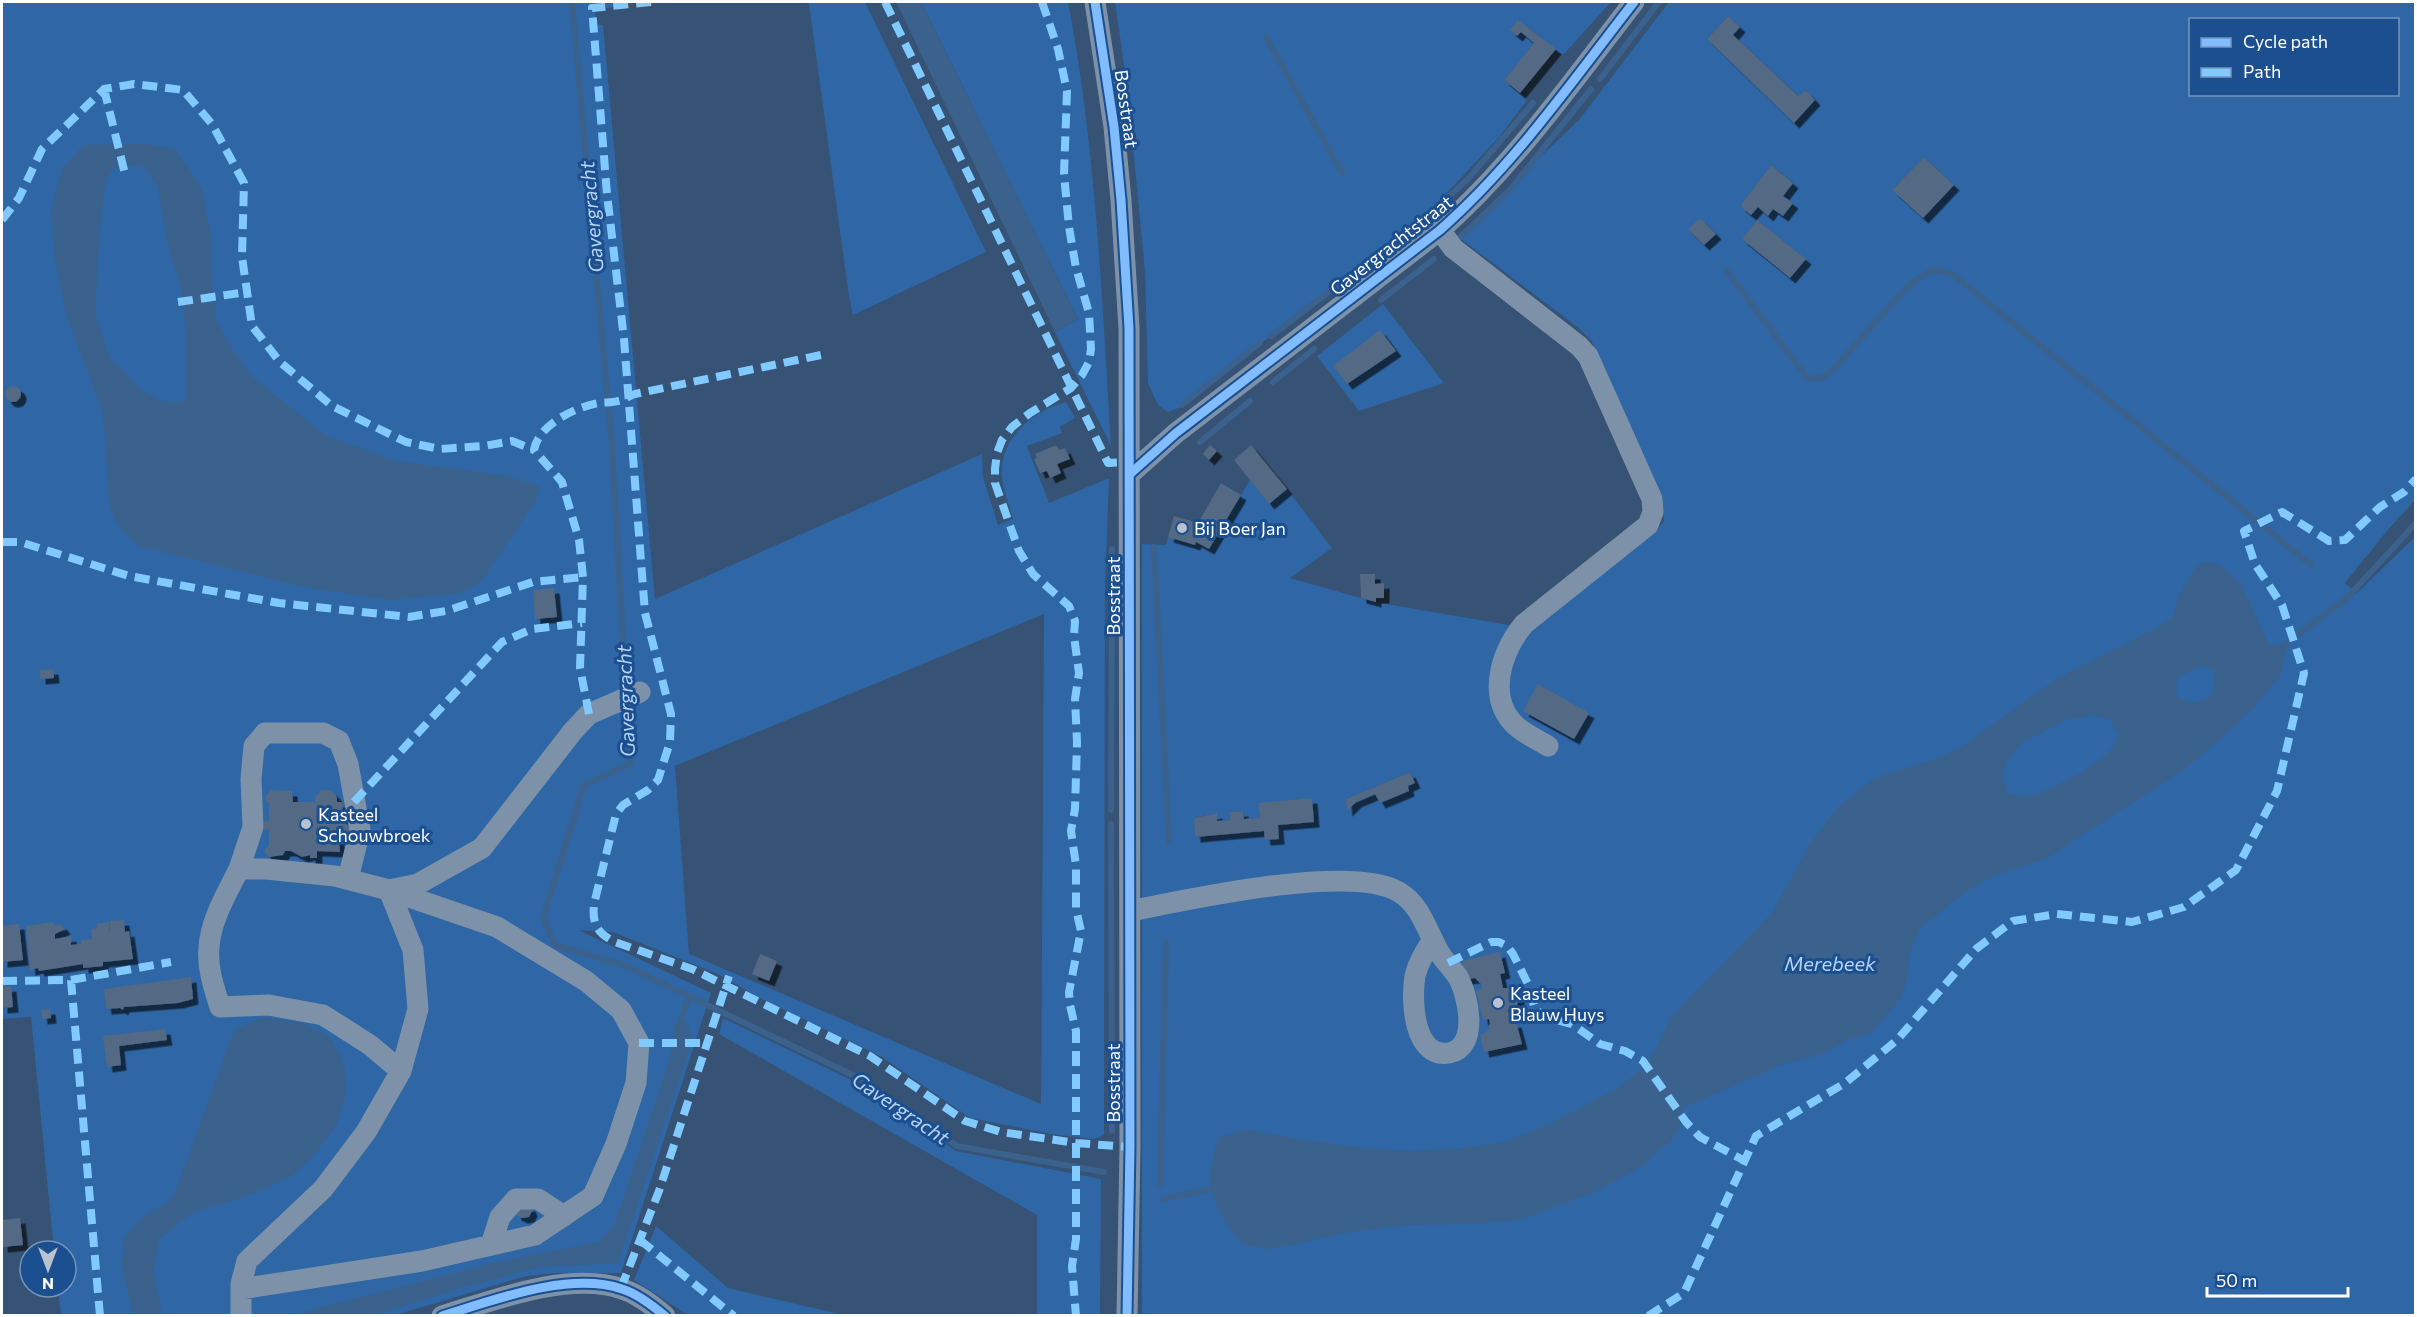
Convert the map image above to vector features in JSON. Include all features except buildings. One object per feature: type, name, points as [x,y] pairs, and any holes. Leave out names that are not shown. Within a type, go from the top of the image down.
[{"type":"street","name":"Bosstraat","points":[[1095,2],[1114,127],[1129,327],[1130,911],[1127,1316]]},
{"type":"street","name":"Gavergrachtstraat","points":[[1130,474],[1176,432],[1440,230],[1473,201],[1503,168],[1634,2]]},
{"type":"street","points":[[1440,230],[1453,248],[1579,346],[1588,356],[1652,499],[1653,512],[1648,525],[1524,624],[1514,636],[1504,656],[1499,678],[1500,701],[1517,727],[1548,746]]},
{"type":"street","points":[[389,890],[418,884],[482,848],[573,731],[589,714],[640,692]]},
{"type":"street","points":[[348,879],[360,830],[348,764],[339,741],[323,733],[265,733],[254,746],[251,779],[253,827],[238,869],[219,910],[208,947],[211,978],[220,1007],[269,1005],[324,1015],[370,1046],[401,1071]]},
{"type":"street","points":[[238,869],[266,869],[335,876],[389,890],[497,927],[586,981],[621,1010],[639,1043],[636,1083],[616,1144],[593,1196],[535,1235],[422,1261],[241,1289]]},
{"type":"street","points":[[1130,911],[1286,884],[1372,883],[1399,892],[1422,917],[1439,952],[1459,978],[1466,1000],[1470,1019],[1468,1035],[1460,1047],[1449,1053],[1436,1050],[1426,1043],[1414,1019],[1415,975],[1425,951],[1433,940]]},
{"type":"street","points":[[242,1316],[241,1289],[247,1261],[324,1189],[366,1132],[401,1071],[418,1009],[413,950],[389,890]]},
{"type":"street","points":[[491,1245],[500,1217],[516,1199],[538,1199],[564,1216]]},
{"type":"street","points":[[442,1316],[525,1290],[580,1284],[621,1288],[646,1301],[665,1316]]},
{"type":"shaded area","points":[[2,2],[640,2],[595,10],[595,24],[603,25],[655,599],[982,454],[983,477],[998,525],[1013,519],[1002,478],[1005,452],[1011,440],[1030,420],[1041,412],[1066,402],[1075,418],[1060,427],[1062,433],[1027,446],[1049,503],[1109,478],[1105,588],[1104,1135],[1094,1139],[1051,1134],[970,1118],[882,1057],[762,999],[718,974],[613,932],[578,930],[711,993],[621,1273],[557,1273],[526,1276],[396,1315],[61,1315],[59,1299],[78,1299],[78,1239],[53,1239],[31,1017],[2,1019]],"holes":[[[1044,614],[1041,1104],[689,954],[675,766]]]},
{"type":"shaded area","points":[[865,2],[986,252],[853,315],[809,3]]},
{"type":"shaded area","points":[[921,2],[1068,2],[1078,57],[1092,168],[1111,446],[1055,332],[1078,319]]},
{"type":"shaded area","points":[[1115,2],[1611,2],[1563,55],[1526,26],[1510,30],[1517,36],[1521,32],[1534,43],[1504,80],[1527,100],[1500,136],[1431,210],[1179,408],[1168,412],[1158,405],[1148,383],[1145,271],[1127,86]]},
{"type":"shaded area","points":[[1669,2],[2415,2],[2415,500],[2345,583],[2357,593],[2415,537],[2415,1315],[1142,1315],[1142,544],[1166,545],[1168,537],[1195,545],[1196,542],[1209,549],[1250,480],[1269,503],[1287,489],[1332,548],[1290,578],[1375,602],[1526,628],[1657,530],[1664,521],[1661,493],[1591,340],[1576,326],[1457,236],[1579,120]],"holes":[[[1728,16],[1740,27],[1733,36],[1798,96],[1806,90],[1815,100],[1794,123],[1707,39]],[[1924,157],[1954,185],[1923,218],[1892,190]],[[1771,165],[1793,182],[1783,196],[1793,203],[1783,216],[1773,209],[1768,216],[1758,207],[1751,215],[1740,206]],[[1700,218],[1715,234],[1704,245],[1688,229]],[[1757,220],[1805,259],[1790,278],[1742,239]],[[1410,772],[1415,783],[1408,786],[1409,791],[1380,803],[1375,794],[1356,802],[1347,810],[1346,799]],[[1312,798],[1314,822],[1278,825],[1279,839],[1266,840],[1264,831],[1196,837],[1194,818],[1216,813],[1217,821],[1230,820],[1229,812],[1243,811],[1244,819],[1260,818],[1258,804]]]},
{"type":"shaded area","points":[[1383,304],[1444,383],[1359,411],[1317,356]]},
{"type":"shaded area","points":[[723,1018],[855,1082],[956,1151],[1101,1179],[1100,1315],[1037,1315],[1037,1215],[719,1034]]},
{"type":"shaded area","points":[[656,1226],[728,1288],[844,1315],[688,1315],[634,1280]]},
{"type":"water","points":[[896,2],[921,2],[1078,319],[1055,332]]},
{"type":"water","points":[[144,144],[175,149],[202,189],[211,236],[212,282],[217,322],[233,351],[253,378],[325,435],[395,461],[508,476],[541,487],[533,505],[478,584],[460,593],[391,600],[305,587],[138,546],[117,524],[109,503],[103,412],[66,314],[55,259],[51,210],[63,167],[84,145]],"holes":[[[129,165],[144,167],[158,187],[167,241],[181,288],[186,334],[186,401],[161,401],[140,389],[109,357],[95,312],[105,183],[112,169]]]},
{"type":"water","name":"Merebeek","points":[[2202,561],[2220,565],[2241,584],[2269,646],[2288,642],[2280,676],[2255,706],[2182,771],[2047,858],[1990,878],[1968,890],[1920,928],[1910,951],[1906,984],[1901,997],[1869,1034],[1852,1038],[1821,1054],[1780,1065],[1683,1108],[1680,1126],[1670,1142],[1657,1151],[1643,1166],[1592,1193],[1518,1220],[1409,1225],[1344,1233],[1265,1249],[1242,1244],[1228,1226],[1216,1205],[1210,1184],[1218,1138],[1244,1129],[1362,1148],[1412,1151],[1464,1148],[1504,1142],[1549,1124],[1616,1089],[1639,1072],[1654,1052],[1671,1017],[1771,914],[1810,844],[1837,808],[1872,780],[1937,759],[1963,746],[2055,680],[2173,617],[2187,580]],"holes":[[[2202,666],[2215,671],[2213,694],[2204,700],[2195,702],[2177,696],[2176,684],[2180,676]],[[2094,715],[2110,720],[2119,735],[2106,755],[2079,773],[2044,791],[2024,796],[2007,793],[2002,775],[2009,757],[2023,742],[2066,720]]]},
{"type":"water","points":[[263,1017],[302,1023],[330,1037],[344,1063],[346,1094],[337,1124],[314,1155],[290,1177],[251,1194],[192,1213],[159,1239],[154,1272],[162,1315],[133,1315],[122,1268],[124,1237],[142,1218],[173,1198],[234,1031]]},
{"type":"water","points":[[680,1021],[687,1022],[692,1039],[618,1263],[541,1267],[461,1288],[374,1315],[292,1315],[493,1263],[598,1242],[614,1226],[669,1061],[673,1043],[673,1025]]},
{"type":"waterway","name":"Gavergracht","points":[[572,2],[612,447],[626,693]]},
{"type":"waterway","points":[[1600,79],[1659,2]]},
{"type":"waterway","points":[[1266,37],[1342,173]]},
{"type":"waterway","points":[[1457,240],[1509,191],[1591,89]]},
{"type":"waterway","points":[[1271,336],[1418,224],[1467,180],[1533,103]]},
{"type":"waterway","points":[[1381,300],[1434,259]]},
{"type":"waterway","points":[[1727,271],[1807,378],[1819,379],[1830,373],[1909,285],[1932,270],[1951,273],[2311,565]]},
{"type":"waterway","points":[[1182,405],[1260,343]]},
{"type":"waterway","points":[[1273,382],[1314,349]]},
{"type":"waterway","points":[[1200,442],[1250,401]]},
{"type":"waterway","name":"Merebeek","points":[[2288,642],[2347,598],[2416,523]]},
{"type":"waterway","points":[[1154,547],[1169,842]]},
{"type":"waterway","points":[[1111,810],[1112,549]]},
{"type":"waterway","name":"Gavergracht","points":[[627,703],[630,764],[584,785],[543,918],[555,945],[626,966],[859,1078],[957,1146],[1104,1172]]},
{"type":"waterway","points":[[1111,824],[1112,1131]]},
{"type":"waterway","points":[[1160,1184],[1166,943]]},
{"type":"waterway","points":[[680,1021],[690,996]]},
{"type":"waterway","name":"Gavergracht","points":[[1163,1199],[1211,1189]]},
{"type":"marked path","points":[[651,2],[592,8],[607,194],[624,339],[645,613],[671,714],[670,742],[658,780],[648,790],[623,805],[616,814],[594,904],[597,927],[615,942],[692,969],[870,1056],[965,1121],[1001,1132],[1076,1143],[1130,1147]]},
{"type":"marked path","points":[[885,2],[1108,463],[1130,462]]},
{"type":"marked path","points":[[1042,2],[1058,49],[1067,91],[1064,174],[1076,268],[1089,313],[1091,349],[1089,362],[1071,388],[1030,413],[1012,427],[1002,440],[997,453],[995,483],[1019,551],[1033,574],[1069,606],[1075,621],[1074,636],[1079,673],[1075,699],[1077,742],[1075,809],[1071,831],[1076,865],[1076,909],[1081,931],[1069,992],[1076,1031],[1076,1239],[1072,1266],[1076,1316]]},
{"type":"marked path","points":[[2,220],[19,198],[42,149],[104,89],[134,84],[183,90],[212,124],[244,183],[242,257],[252,326],[280,362],[332,406],[406,442],[440,449],[484,446],[512,441],[534,450]]},
{"type":"marked path","points":[[104,89],[125,174]]},
{"type":"marked path","points":[[178,302],[247,292]]},
{"type":"marked path","points":[[589,714],[580,668],[583,577],[579,540],[562,482],[534,450],[542,433],[569,413],[589,405],[616,402],[635,394],[821,355]]},
{"type":"marked path","points":[[1648,1316],[1684,1293],[1756,1136],[1845,1083],[1897,1040],[1976,949],[2013,921],[2057,914],[2132,922],[2184,907],[2236,870],[2277,791],[2304,673],[2282,605],[2255,564],[2244,531],[2282,512],[2329,541],[2345,540],[2380,507],[2404,492],[2416,479]]},
{"type":"marked path","points":[[2,542],[20,542],[129,576],[279,603],[409,617],[446,611],[533,582],[583,577]]},
{"type":"marked path","points":[[354,802],[502,642],[532,629],[582,623]]},
{"type":"marked path","points":[[1448,963],[1491,942],[1499,942],[1507,946],[1528,984],[1535,1009],[1547,1018],[1572,1024],[1600,1044],[1625,1051],[1643,1061],[1686,1122],[1700,1137],[1745,1161]]},
{"type":"marked path","points":[[2,981],[71,980],[171,962]]},
{"type":"marked path","points":[[621,1288],[659,1191],[729,976]]},
{"type":"marked path","points":[[71,980],[100,1316]]},
{"type":"marked path","points":[[639,1043],[706,1043]]},
{"type":"marked path","points":[[640,1240],[734,1316]]},
{"type":"cycle path","points":[[1095,2],[1114,127],[1129,328],[1130,1147],[1127,1316]]},
{"type":"cycle path","points":[[1130,474],[1176,433],[1440,230],[1493,178],[1542,121],[1634,2]]},
{"type":"cycle path","points":[[442,1316],[532,1290],[579,1283],[601,1284],[628,1291],[645,1300],[665,1316]]},
{"type":"place","name":"Bij Boer Jan","points":[[1182,528]]},
{"type":"place","name":"Kasteel Schouwbroek","points":[[306,824]]},
{"type":"place","name":"Kasteel Blauw Huys","points":[[1498,1003]]}]
